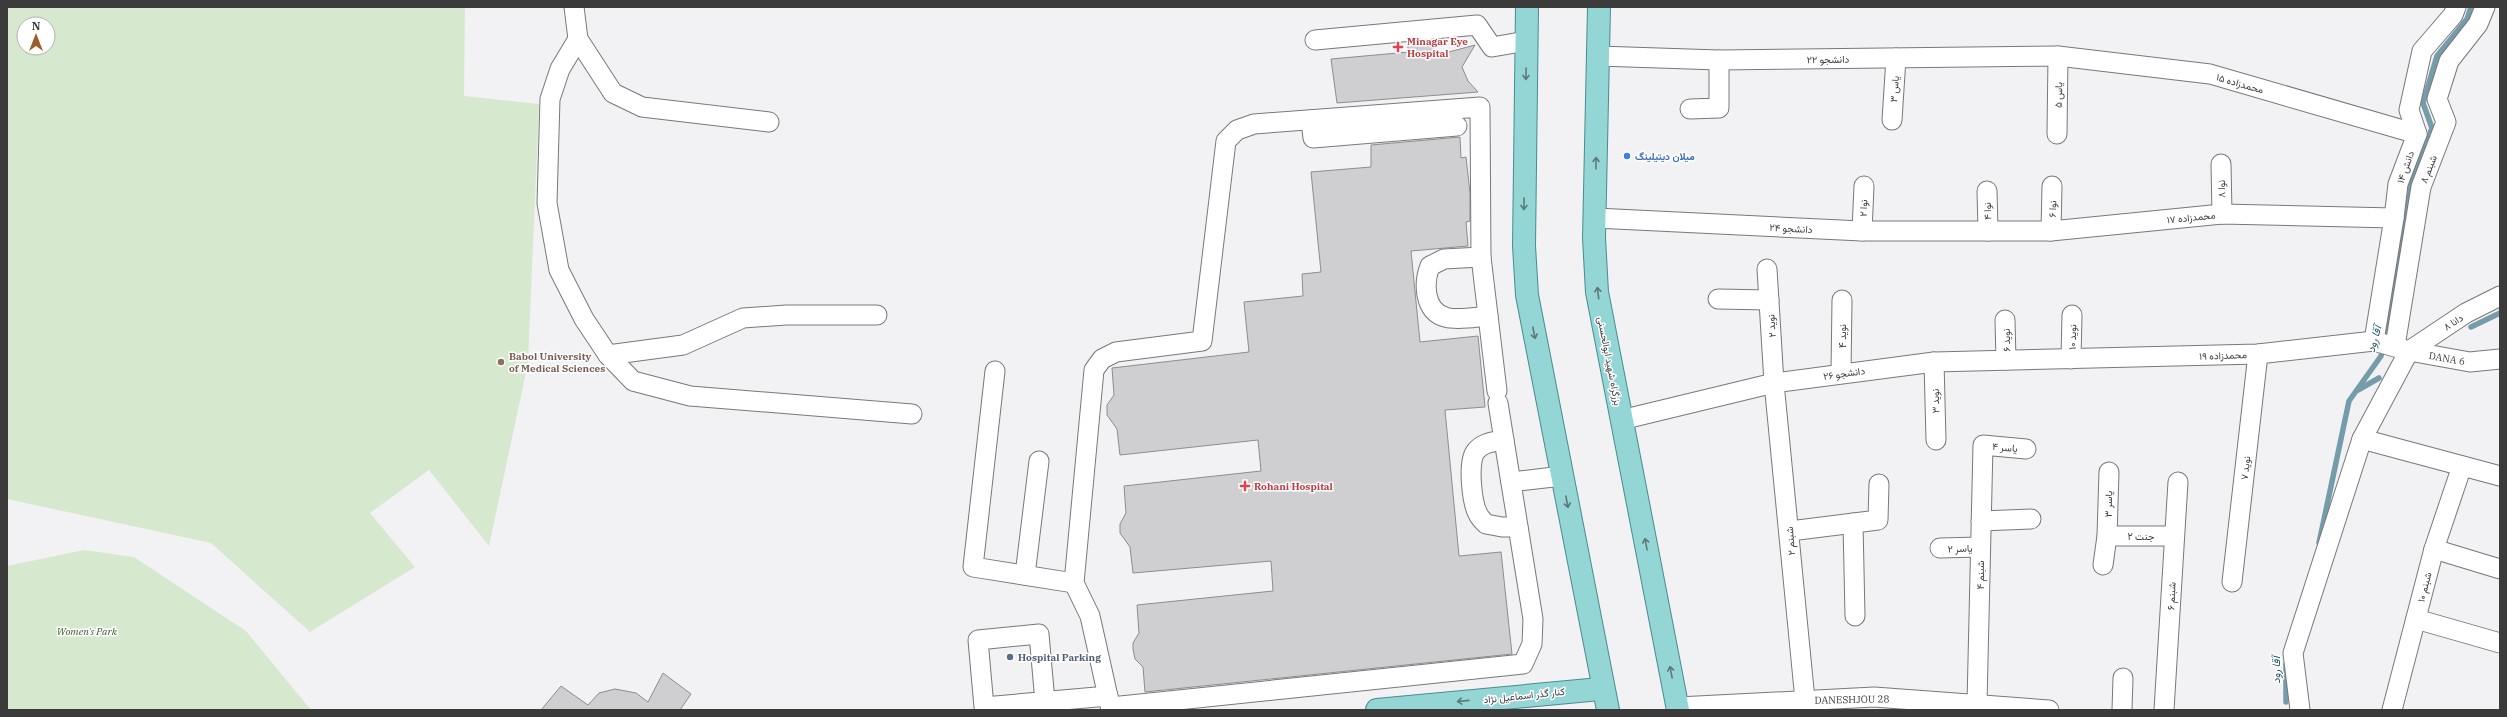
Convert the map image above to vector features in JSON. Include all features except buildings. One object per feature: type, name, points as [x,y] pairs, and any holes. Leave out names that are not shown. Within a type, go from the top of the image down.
[{"type":"main road","points":[[1527,7],[1525,280],[1608,710]]},
{"type":"main road","name":"بزرگراه شهید ابوالحسنی","points":[[1599,7],[1595,218],[1597,292],[1678,708]]},
{"type":"main road","points":[[1592,710],[1598,700],[1600,689],[1593,637]]},
{"type":"main road","name":"کنار گذر اسماعیل نژاد","points":[[1377,710],[1600,689]]},
{"type":"street","points":[[574,7],[578,38],[613,93],[642,107],[769,122]]},
{"type":"street","points":[[2417,134],[2409,110],[2422,51],[2453,14],[2456,7]]},
{"type":"street","name":"شبنم ۸","points":[[2402,349],[2421,187],[2446,122],[2437,99],[2449,61],[2478,24],[2485,7]]},
{"type":"street","points":[[1315,40],[1477,24],[1492,47],[1526,41]]},
{"type":"street","points":[[578,38],[560,69],[550,99],[547,203],[559,270],[584,319],[608,355],[633,381],[690,396],[912,414]]},
{"type":"street","name":"دانشجو ۲۲","points":[[1598,56],[1719,60],[2058,56]]},
{"type":"street","name":"محمدزاده ۱۵","points":[[2058,56],[2210,74],[2417,134]]},
{"type":"street","name":"یاس ۵","points":[[2057,134],[2058,56]]},
{"type":"street","name":"یاس ۳","points":[[1892,120],[1896,58]]},
{"type":"street","points":[[1690,109],[1719,108],[1719,60]]},
{"type":"street","points":[[1045,702],[1039,634],[978,640],[984,708],[1045,702],[1110,704],[1523,664],[1532,644],[1533,619],[1497,397],[1481,257],[1480,107],[1254,124],[1238,130],[1226,141],[1202,341],[1116,352],[1102,359],[1094,370],[1074,583],[1090,616],[1110,704]]},
{"type":"street","points":[[1311,120],[1313,138],[1457,126]]},
{"type":"street","name":"دانش ۱۴","points":[[2374,340],[2394,218],[2398,184],[2417,134]]},
{"type":"street","name":"نوا ۸","points":[[2221,164],[2222,214]]},
{"type":"street","name":"نوا ۲","points":[[1862,231],[1864,186]]},
{"type":"street","name":"نوا ۶","points":[[2051,231],[2052,186]]},
{"type":"street","name":"نوا ۴","points":[[1986,191],[1988,231]]},
{"type":"street","name":"محمدزاده ۱۷","points":[[1988,231],[2051,231],[2222,214],[2394,218]]},
{"type":"street","name":"دانشجو ۲۴","points":[[1595,218],[1862,231],[1988,231]]},
{"type":"street","points":[[1481,257],[1444,260],[1430,266],[1426,276],[1426,289],[1429,307],[1440,316],[1458,318],[1488,316]]},
{"type":"street","name":"نوید ۲","points":[[1767,269],[1774,383]]},
{"type":"street","name":"دانا ۸","points":[[2402,349],[2500,296]]},
{"type":"street","points":[[1718,299],[1769,300]]},
{"type":"street","name":"نوید ۴","points":[[1841,373],[1842,300]]},
{"type":"street","points":[[608,355],[683,345],[743,318],[786,315],[877,315]]},
{"type":"street","name":"نوید ۱۰","points":[[2071,359],[2072,315]]},
{"type":"street","name":"نوید ۶","points":[[2005,320],[2006,360]]},
{"type":"street","name":"DANA 6","points":[[2374,340],[2402,349],[2470,362],[2500,359]]},
{"type":"street","name":"محمدزاده ۱۹","points":[[2071,359],[2258,354],[2374,340]]},
{"type":"street","points":[[2300,710],[2293,653],[2362,439],[2402,349]]},
{"type":"street","name":"نوید ۷","points":[[2232,582],[2258,354]]},
{"type":"street","name":"دانشجو ۲۶","points":[[1621,420],[1774,383],[1841,373],[1934,362],[2071,359]]},
{"type":"street","name":"نوید ۳","points":[[1934,362],[1936,440]]},
{"type":"street","points":[[995,371],[973,567],[1074,583]]},
{"type":"street","name":"شبنم ۲","points":[[1774,383],[1790,531],[1805,700]]},
{"type":"street","points":[[2362,439],[2500,476]]},
{"type":"street","points":[[1504,440],[1486,442],[1475,451],[1471,469],[1473,491],[1478,514],[1486,524],[1502,528],[1518,527]]},
{"type":"street","name":"یاسر ۴","points":[[1983,445],[2026,449]]},
{"type":"street","name":"شبنم ۴","points":[[1978,704],[1983,445]]},
{"type":"street","points":[[1025,575],[1039,461]]},
{"type":"street","name":"شبنم ۱۰","points":[[2392,710],[2434,549],[2462,466]]},
{"type":"street","name":"یاسر ۳","points":[[2103,564],[2107,536],[2109,472]]},
{"type":"street","points":[[1511,482],[1562,476]]},
{"type":"street","name":"شبنم ۶","points":[[2164,710],[2178,482]]},
{"type":"street","points":[[1790,531],[1878,520],[1879,484]]},
{"type":"street","points":[[1981,521],[2031,519]]},
{"type":"street","points":[[1853,523],[1855,616]]},
{"type":"street","name":"جنت ۲","points":[[2107,536],[2174,536]]},
{"type":"street","name":"یاسر ۲","points":[[1940,548],[1980,547]]},
{"type":"street","points":[[2434,549],[2500,569]]},
{"type":"street","points":[[2416,619],[2500,644]]},
{"type":"street","points":[[2122,710],[2123,678]]},
{"type":"street","name":"DANESHJOU 28","points":[[1678,708],[1805,700],[1874,703],[1978,704],[2049,710]]},
{"type":"green space","points":[[7,7],[465,7],[464,96],[539,104],[528,363],[489,546],[429,470],[370,513],[415,567],[310,632],[211,543],[7,499]]},
{"type":"green space","name":"Women's Park","points":[[84,550],[134,557],[246,631],[311,710],[7,710],[7,566]]},
{"type":"waterway","name":"آقا رود","points":[[2319,543],[2349,401],[2381,356],[2388,331],[2411,186],[2432,128],[2423,103],[2437,56],[2467,19],[2471,7]]},
{"type":"waterway","points":[[2471,327],[2500,313]]},
{"type":"waterway","points":[[2358,390],[2379,378]]},
{"type":"waterway","name":"آقا رود","points":[[2286,664],[2286,702]]},
{"type":"place","name":"Minagar Eye Hospital","points":[[1398,47]]},
{"type":"place","name":"میلان دیتیلینگ","points":[[1627,156]]},
{"type":"place","name":"Babol University of Medical Sciences","points":[[501,362]]},
{"type":"place","name":"Rohani Hospital","points":[[1245,486]]},
{"type":"place","name":"Hospital Parking","points":[[1010,657]]}]
